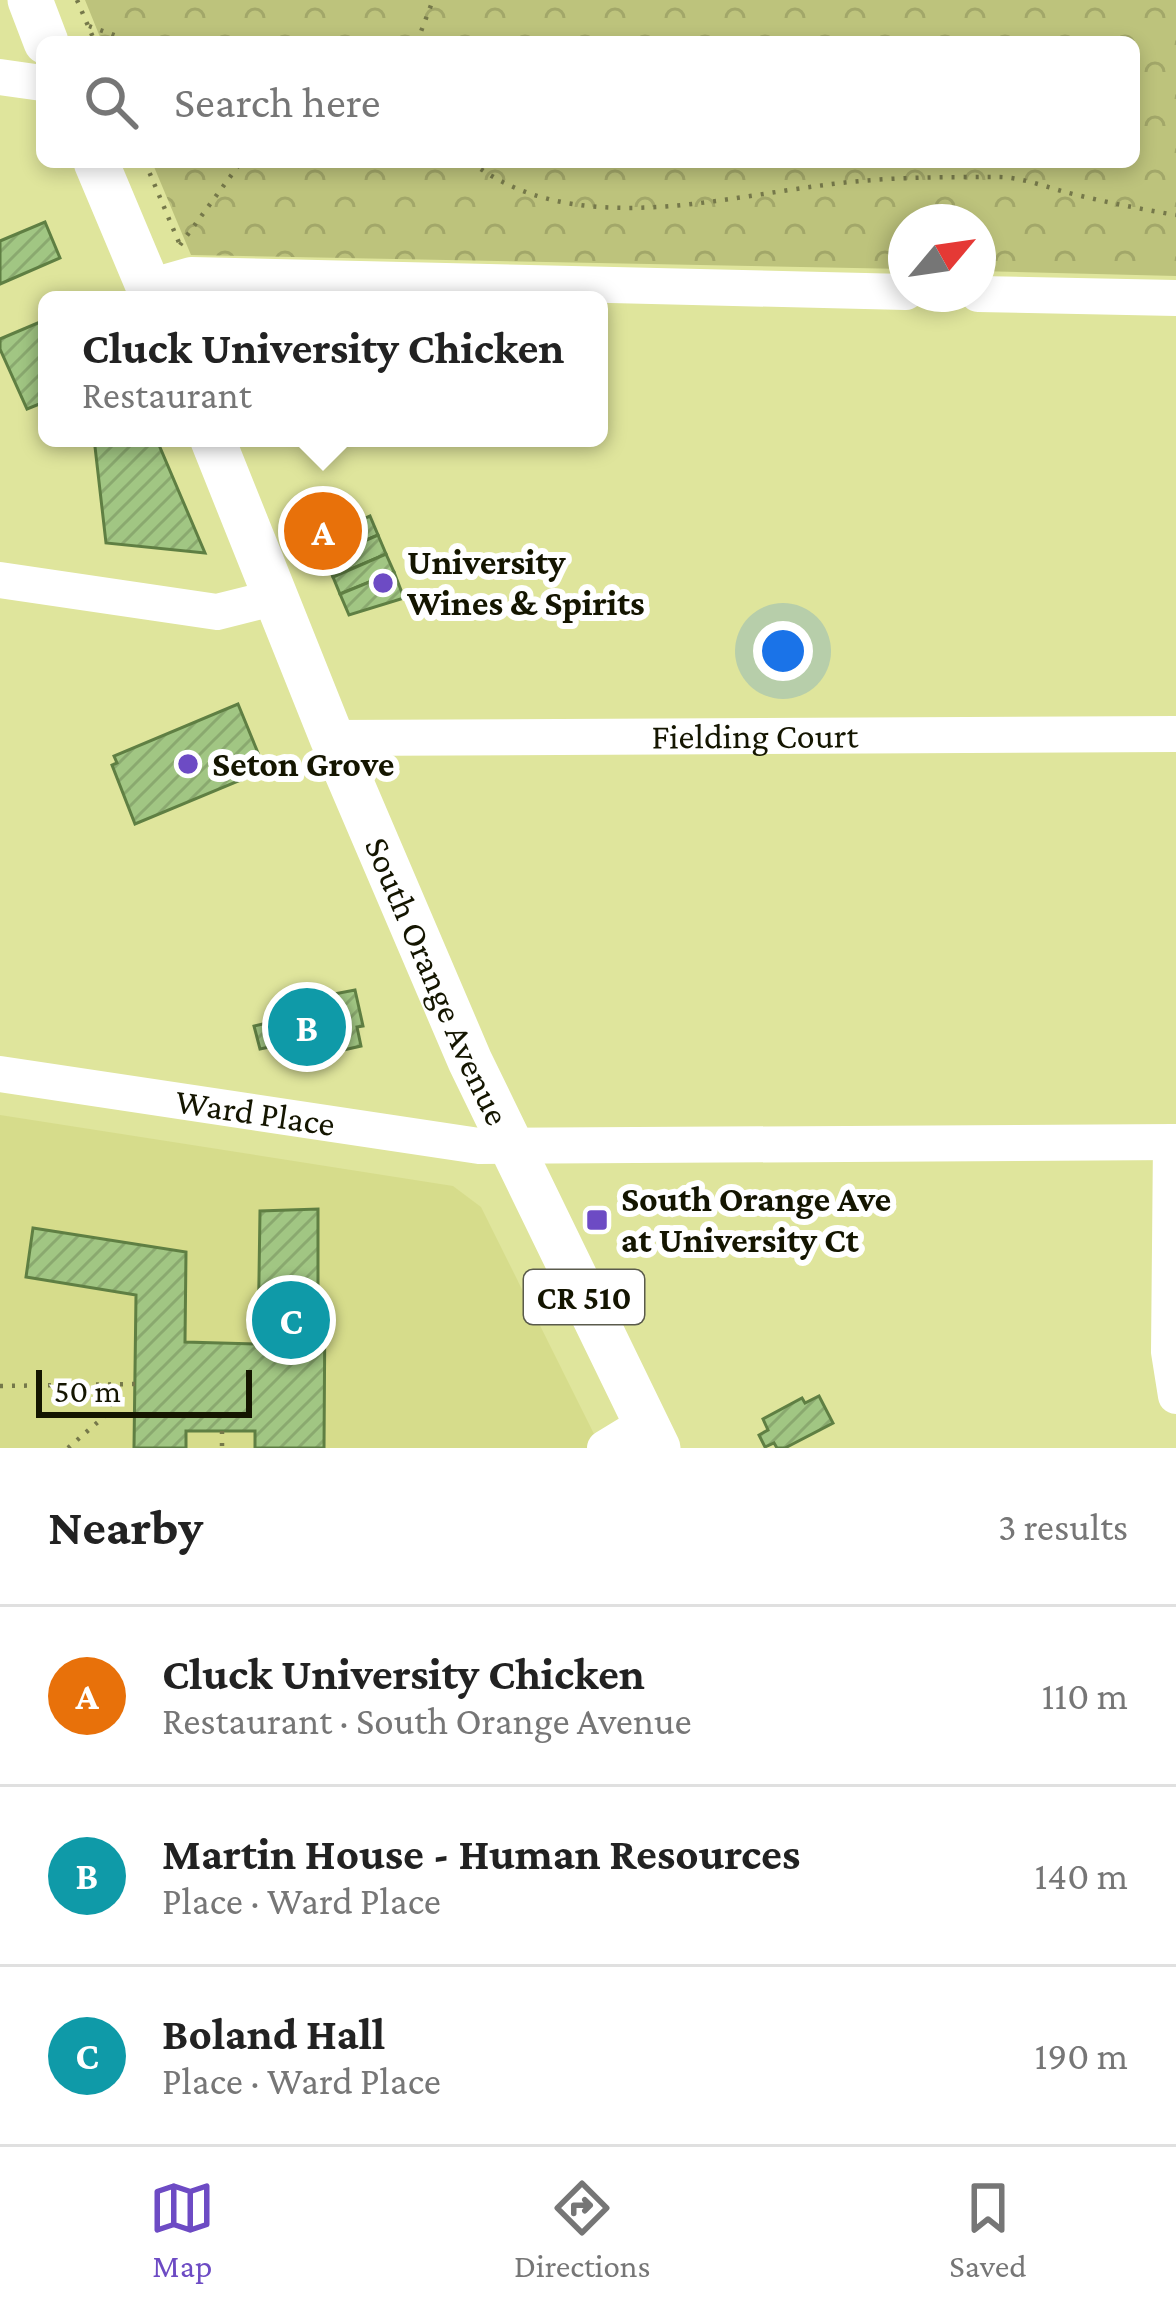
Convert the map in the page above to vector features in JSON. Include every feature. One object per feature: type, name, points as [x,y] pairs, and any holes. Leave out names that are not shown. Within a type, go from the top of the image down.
[{"type":"main road","points":[[30,0],[44,36]]},
{"type":"main road","points":[[99,168],[151,291]]},
{"type":"main road","name":"South Orange Avenue","points":[[216,447],[332,738],[509,1146],[652,1436]]},
{"type":"street","points":[[0,77],[36,82]]},
{"type":"street","points":[[156,291],[191,275],[888,292]]},
{"type":"street","points":[[996,294],[1176,298]]},
{"type":"street","points":[[0,580],[218,612],[278,597]]},
{"type":"street","name":"Fielding Court","points":[[332,738],[1176,734]]},
{"type":"street","name":"Ward Place","points":[[0,1074],[479,1146],[1174,1142]]},
{"type":"street","points":[[1174,1142],[1169,1352],[1176,1396]]},
{"type":"street","points":[[605,1448],[652,1436]]},
{"type":"path","points":[[77,0],[92,36]]},
{"type":"path","points":[[419,36],[433,0]]},
{"type":"path","points":[[89,26],[117,36]]},
{"type":"path","points":[[147,168],[180,247],[237,168]]},
{"type":"path","points":[[479,168],[493,178],[553,198],[612,208],[689,205],[830,184],[1004,177],[1176,215]]},
{"type":"path","points":[[68,1448],[106,1415],[119,1384]]},
{"type":"path","points":[[0,1386],[135,1384]]},
{"type":"path","points":[[222,1431],[222,1448]]},
{"type":"shaded area","points":[[0,1115],[453,1186],[481,1207],[601,1448],[0,1448]]},
{"type":"green space","points":[[85,0],[1176,0],[1176,276],[996,271],[996,204],[888,204],[888,269],[191,255],[155,168],[1140,168],[1140,36],[100,36]]},
{"type":"building","points":[[45,222],[60,258],[0,284],[0,241]]},
{"type":"building","points":[[38,323],[38,405],[27,409],[0,339]]},
{"type":"building","points":[[95,447],[160,447],[205,553],[106,543]]},
{"type":"building","points":[[347,513],[350,524],[317,539],[308,517]]},
{"type":"building","points":[[370,516],[378,535],[325,558],[317,539]]},
{"type":"building","points":[[378,535],[386,554],[333,577],[325,558]]},
{"type":"building","points":[[386,554],[394,572],[340,594],[333,577]]},
{"type":"building","name":"University Wines & Spirits","points":[[394,572],[404,598],[349,615],[340,594]]},
{"type":"building","name":"Seton Grove","points":[[238,704],[265,770],[135,824],[112,765],[117,763],[114,756]]},
{"type":"building","points":[[355,990],[363,1026],[357,1027],[361,1046],[330,1053],[322,1064],[312,1056],[286,1056],[284,1044],[260,1049],[254,1026],[280,1020],[278,1013],[330,1002],[329,995]]},
{"type":"building","points":[[318,1209],[318,1298],[325,1297],[324,1448],[255,1448],[255,1431],[186,1431],[186,1448],[134,1448],[136,1295],[26,1277],[33,1228],[186,1252],[185,1342],[258,1344],[260,1211]]},
{"type":"building","points":[[819,1396],[833,1423],[785,1448],[774,1443],[765,1447],[759,1435],[768,1430],[763,1419],[802,1398],[805,1403]]},
{"type":"place","name":"Cluck University Chicken","points":[[323,531]]},
{"type":"place","name":"University Wines & Spirits","points":[[383,583]]},
{"type":"place","name":"Seton Grove","points":[[188,764]]},
{"type":"place","name":"Martin House - Human Resources","points":[[307,1027]]},
{"type":"place","name":"South Orange Ave at University Ct","points":[[597,1220]]},
{"type":"place","name":"Boland Hall","points":[[291,1320]]}]
